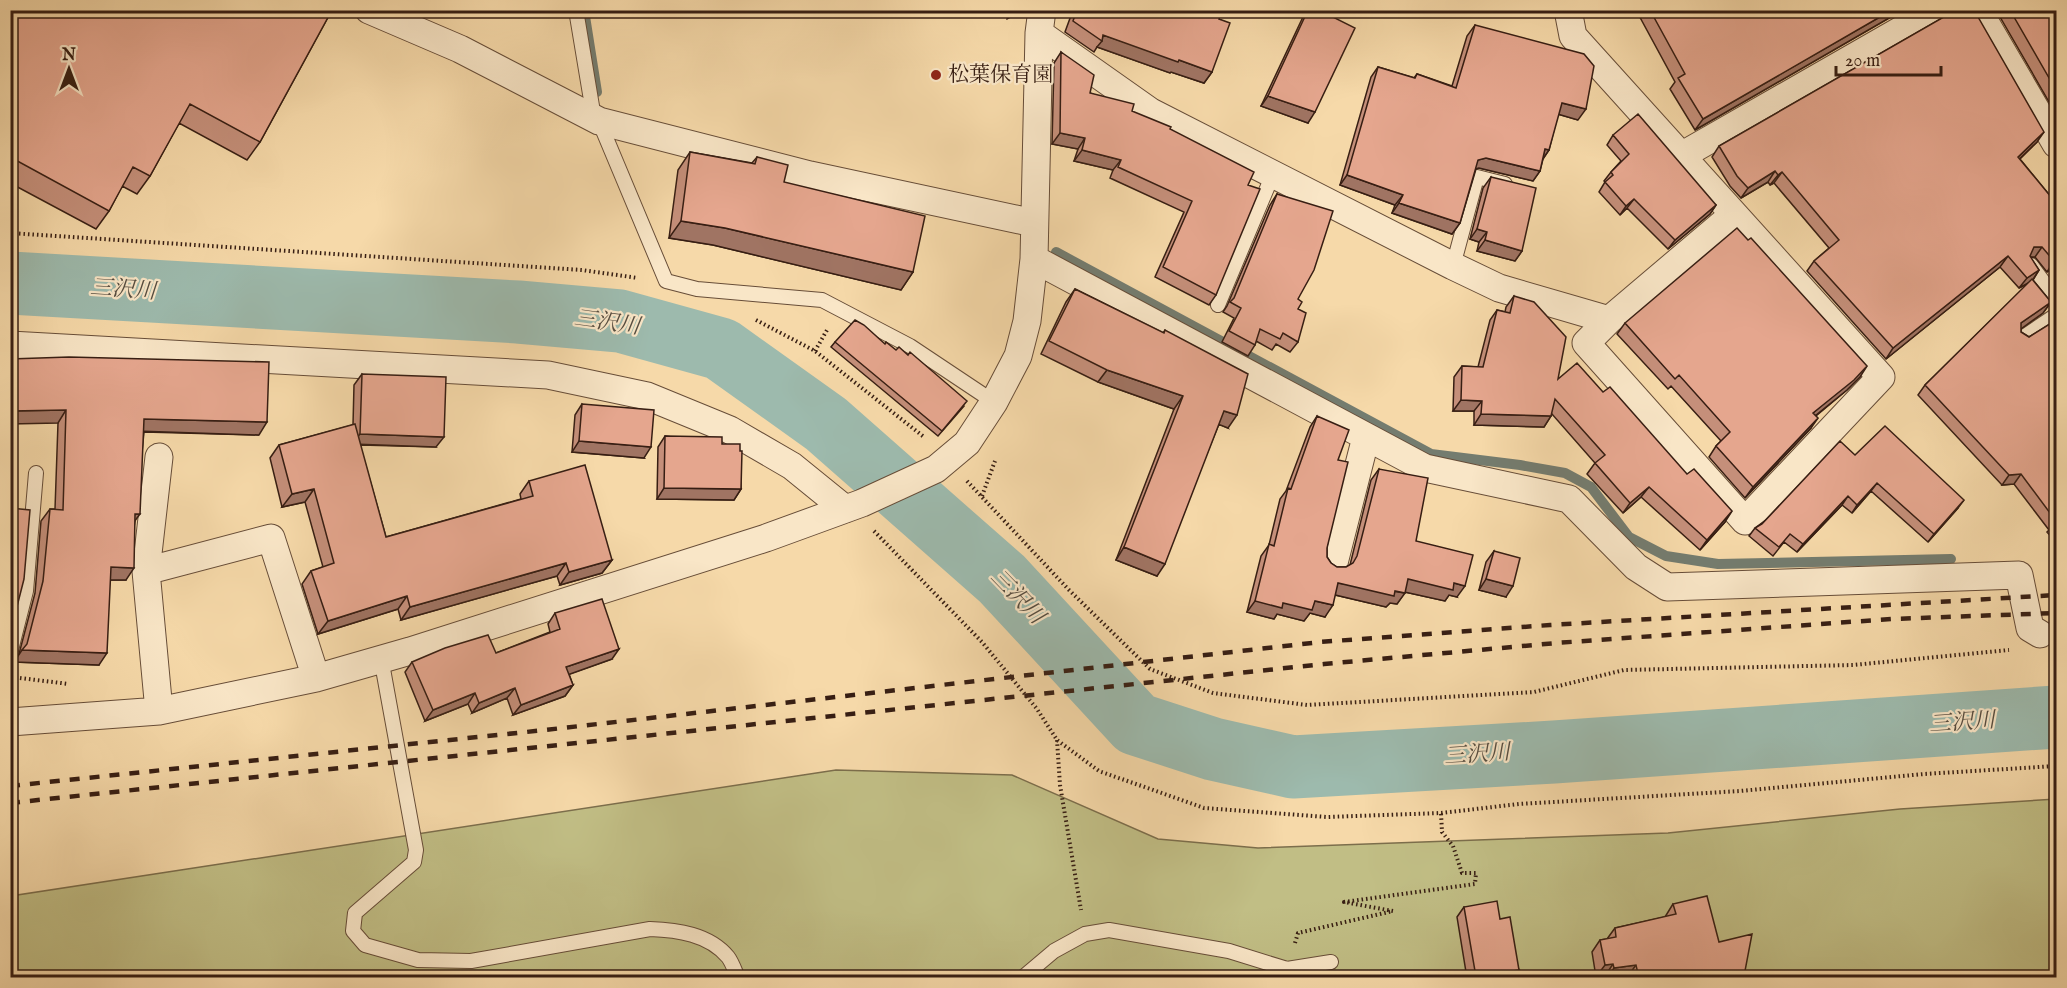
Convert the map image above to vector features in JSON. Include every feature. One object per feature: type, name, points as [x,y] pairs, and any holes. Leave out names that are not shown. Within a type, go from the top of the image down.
[{"type":"street","points":[[369,10],[460,49],[596,120],[810,175],[1034,223]]},
{"type":"street","points":[[1568,10],[1573,36],[1881,376],[1745,522],[1586,344],[1609,320],[1733,215]]},
{"type":"street","points":[[1681,156],[1936,10]]},
{"type":"street","points":[[1978,10],[2056,144]]},
{"type":"street","points":[[1040,22],[1152,112],[1499,288],[1609,320]]},
{"type":"street","points":[[10,722],[159,711],[315,678],[410,651],[766,538],[854,506],[941,464],[967,443],[994,402],[1018,356],[1026,321],[1034,259],[1040,22]]},
{"type":"street","points":[[1034,259],[1425,468],[1569,500],[1636,567],[1667,587],[2019,575],[2030,628],[2048,633]]},
{"type":"street","points":[[10,345],[548,375],[647,396],[730,430],[854,506]]},
{"type":"street","points":[[1334,563],[1366,437]]},
{"type":"street","points":[[159,457],[146,571],[159,711]]},
{"type":"street","points":[[146,571],[271,538],[315,678]]},
{"type":"lane","points":[[576,10],[596,120],[666,281],[697,289],[822,300],[910,346],[994,402]]},
{"type":"lane","points":[[1218,305],[1273,174]]},
{"type":"lane","points":[[1454,266],[1477,177],[1521,188]]},
{"type":"lane","points":[[2031,265],[2056,299]]},
{"type":"lane","points":[[2022,338],[2056,315]]},
{"type":"lane","points":[[10,654],[26,591],[36,473]]},
{"type":"lane","points":[[381,658],[416,850],[414,862],[355,914],[353,931],[365,945],[418,960],[471,961],[650,929],[674,930],[707,940],[728,957],[738,978]]},
{"type":"lane","points":[[1022,978],[1054,951],[1085,934],[1109,930],[1229,951],[1287,969],[1331,962]]},
{"type":"path","points":[[10,233],[570,270],[666,281]]},
{"type":"path","points":[[753,319],[815,351],[924,437],[941,464],[1150,669],[1213,693],[1307,705],[1534,692],[1624,670],[1853,665],[2018,650]]},
{"type":"path","points":[[854,506],[872,528],[982,642],[1037,709],[1057,740],[1099,771],[1204,808],[1327,817],[1441,813],[1519,804],[2056,766]]},
{"type":"path","points":[[1057,740],[1060,785],[1085,934]]},
{"type":"path","points":[[1287,969],[1298,933],[1393,910],[1344,902],[1475,884],[1476,873],[1462,873],[1453,846],[1442,832],[1441,813]]},
{"type":"shaded area","points":[[836,770],[1012,775],[1158,839],[1258,848],[1668,833],[1900,809],[2056,799],[2056,977],[11,978],[11,896]]},
{"type":"building","points":[[10,10],[332,10],[260,142],[190,104],[150,176],[133,167],[109,211],[10,157]]},
{"type":"building","points":[[1077,10],[1223,10],[1219,19],[1230,23],[1212,72],[1103,35],[1102,41],[1073,21]]},
{"type":"building","points":[[1308,10],[1319,10],[1355,28],[1315,112],[1268,96]]},
{"type":"building","points":[[1650,10],[1892,10],[1703,119],[1678,78],[1685,74]]},
{"type":"building","points":[[1954,10],[1974,10],[2044,132],[2018,157],[2056,203],[2056,260],[2054,261],[2042,247],[2034,247],[2030,256],[2039,270],[2027,278],[2008,256],[1893,348],[1814,261],[1839,240],[1782,172],[1778,175],[1775,171],[1748,188],[1737,176],[1719,146]]},
{"type":"building","points":[[2010,10],[2056,10],[2056,90]]},
{"type":"building","points":[[1475,25],[1584,54],[1594,66],[1586,109],[1562,103],[1549,150],[1545,149],[1540,171],[1486,158],[1478,160],[1460,223],[1399,203],[1403,195],[1347,175],[1378,67],[1415,78],[1417,74],[1456,88]]},
{"type":"building","points":[[1061,52],[1094,75],[1090,93],[1134,104],[1132,111],[1171,127],[1170,129],[1254,172],[1248,185],[1260,189],[1216,295],[1163,267],[1192,201],[1118,167],[1121,160],[1082,150],[1085,138],[1060,133]]},
{"type":"building","points":[[1638,114],[1716,205],[1675,240],[1634,199],[1626,206],[1605,182],[1613,175],[1611,172],[1629,154],[1613,135]]},
{"type":"building","points":[[690,152],[755,164],[757,157],[788,165],[784,182],[925,216],[913,272],[725,228],[681,221]]},
{"type":"building","points":[[1491,177],[1536,188],[1522,251],[1485,240],[1487,232],[1477,229]]},
{"type":"building","points":[[1277,194],[1333,211],[1314,270],[1298,299],[1302,302],[1298,309],[1306,313],[1298,342],[1283,333],[1280,339],[1260,329],[1255,345],[1229,331],[1241,308],[1230,302],[1234,298]]},
{"type":"building","points":[[1737,228],[1748,240],[1751,238],[1867,366],[1854,380],[1813,413],[1818,418],[1753,487],[1716,446],[1730,432],[1679,375],[1675,379],[1625,323]]},
{"type":"building","points":[[2032,279],[2051,302],[2021,323],[2021,332],[2029,337],[2056,320],[2056,521],[2021,474],[2009,475],[1925,385]]},
{"type":"building","points":[[1075,289],[1164,333],[1165,330],[1248,374],[1237,415],[1224,411],[1165,564],[1124,547],[1183,396],[1107,370],[1049,341]]},
{"type":"building","points":[[1514,296],[1534,302],[1566,337],[1558,379],[1577,363],[1603,392],[1610,387],[1687,474],[1694,469],[1732,511],[1707,540],[1649,487],[1630,503],[1595,463],[1605,455],[1555,399],[1551,416],[1481,414],[1482,401],[1461,400],[1462,366],[1483,367],[1497,310],[1510,313]]},
{"type":"building","points":[[855,320],[885,344],[886,342],[896,350],[899,347],[908,355],[910,352],[967,401],[942,431],[835,342]]},
{"type":"building","points":[[69,357],[269,362],[267,422],[144,419],[140,514],[135,514],[134,568],[111,567],[107,653],[22,650],[27,644],[43,581],[50,509],[63,510],[66,410],[10,411],[10,359]]},
{"type":"building","points":[[362,374],[446,377],[444,437],[360,434]]},
{"type":"building","points":[[582,404],[654,410],[651,447],[579,441]]},
{"type":"building","points":[[1317,416],[1349,430],[1338,460],[1348,462],[1327,548],[1327,557],[1331,563],[1337,567],[1346,567],[1353,563],[1357,556],[1379,469],[1428,478],[1416,541],[1473,555],[1465,586],[1454,583],[1453,590],[1408,579],[1405,593],[1395,591],[1394,596],[1338,583],[1333,605],[1315,601],[1312,610],[1283,603],[1282,608],[1255,601],[1269,544],[1274,546],[1288,488],[1291,489]]},
{"type":"building","points":[[355,424],[386,537],[533,496],[529,481],[585,465],[612,560],[569,572],[566,563],[410,607],[407,596],[328,621],[311,571],[334,563],[314,489],[292,494],[279,445]]},
{"type":"building","points":[[1885,426],[1964,500],[1934,534],[1877,483],[1857,505],[1848,496],[1803,544],[1790,534],[1779,547],[1755,528],[1762,524],[1840,441],[1855,455]]},
{"type":"building","points":[[665,436],[722,437],[722,444],[740,444],[740,451],[742,451],[741,489],[664,488]]},
{"type":"building","points":[[10,508],[30,510],[24,579],[10,634]]},
{"type":"building","points":[[1494,551],[1520,558],[1513,586],[1486,579]]},
{"type":"building","points":[[602,599],[619,649],[566,667],[573,685],[521,705],[515,688],[479,703],[475,693],[433,710],[412,662],[445,648],[488,635],[496,653],[560,629],[555,613]]},
{"type":"building","points":[[1707,896],[1719,942],[1752,934],[1745,971],[1741,978],[1639,978],[1636,965],[1614,968],[1613,964],[1605,965],[1600,940],[1616,937],[1615,928],[1676,914],[1673,904]]},
{"type":"building","points":[[1497,901],[1500,919],[1510,917],[1519,970],[1476,977],[1464,907]]},
{"type":"waterway","points":[[584,10],[597,92]]},
{"type":"waterway","points":[[1056,252],[1431,454],[1565,473],[1591,487],[1629,537],[1666,556],[1718,564],[1951,559]]},
{"type":"waterway","name":"三沢川","points":[[10,283],[518,312],[620,321],[721,349],[826,424],[1002,579],[1136,724],[1213,749],[1293,767],[1554,752],[2056,717]]},
{"type":"railway","points":[[10,786],[545,730],[1320,642],[1550,625],[2056,595]]},
{"type":"railway","points":[[10,803],[1324,664],[1556,643],[1891,619],[2056,613]]},
{"type":"place","name":"松葉保育園","points":[[936,75]]}]
